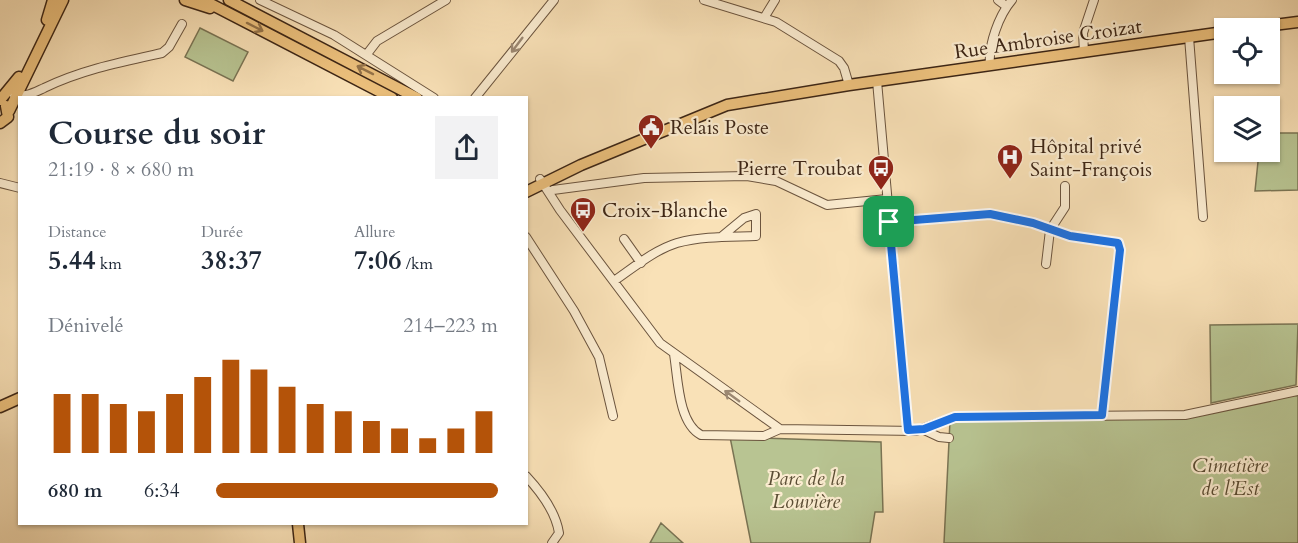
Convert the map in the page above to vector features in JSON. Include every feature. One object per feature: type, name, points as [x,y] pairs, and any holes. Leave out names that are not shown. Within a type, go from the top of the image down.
[{"type":"main road","points":[[1,124],[8,117],[3,104],[13,93],[63,0]]},
{"type":"main road","points":[[185,0],[234,16]]},
{"type":"main road","points":[[203,0],[388,96]]},
{"type":"main road","points":[[229,0],[413,96]]},
{"type":"main road","points":[[53,1],[54,16]]},
{"type":"main road","points":[[13,93],[53,1]]},
{"type":"main road","points":[[1280,24],[1298,22]]},
{"type":"main road","name":"Rue Ambroise Croizat","points":[[538,184],[727,105],[849,85],[1214,33]]},
{"type":"main road","points":[[0,407],[18,400]]},
{"type":"main road","points":[[298,525],[300,543]]},
{"type":"street","points":[[260,0],[313,24],[366,54],[431,96]]},
{"type":"street","points":[[366,54],[377,41],[446,0]]},
{"type":"street","points":[[477,96],[554,0]]},
{"type":"street","points":[[704,0],[776,22],[839,61],[844,68],[849,85]]},
{"type":"street","points":[[764,18],[775,0]]},
{"type":"street","points":[[990,65],[990,50],[1009,3],[998,0]]},
{"type":"street","points":[[1084,52],[1083,33],[1094,0]]},
{"type":"street","points":[[13,93],[33,94],[81,72],[162,52],[169,47],[182,24]]},
{"type":"street","points":[[1189,37],[1203,217]]},
{"type":"street","points":[[877,81],[908,430]]},
{"type":"street","points":[[538,184],[644,178],[747,176],[776,181],[827,205],[887,199]]},
{"type":"street","points":[[0,183],[18,188]]},
{"type":"street","points":[[538,184],[660,343],[780,429]]},
{"type":"street","points":[[1046,264],[1050,230],[1065,207],[1065,186]]},
{"type":"street","points":[[889,222],[990,214],[1033,223],[1070,236],[1116,241],[1119,246],[1102,415]]},
{"type":"street","points":[[614,281],[641,262],[676,243],[721,237]]},
{"type":"street","points":[[624,239],[641,262]]},
{"type":"street","points":[[528,240],[574,311],[599,357],[613,416]]},
{"type":"street","points":[[674,354],[686,421],[694,432],[700,435],[764,436],[780,429],[924,429],[955,417],[1185,415],[1298,391]]},
{"type":"street","points":[[924,429],[939,437],[949,438]]},
{"type":"street","points":[[528,478],[536,486],[557,524],[559,533],[552,543]]},
{"type":"green space","points":[[200,28],[248,52],[233,81],[185,57]]},
{"type":"green space","points":[[1280,133],[1298,133],[1298,190],[1255,191],[1258,162],[1280,162]]},
{"type":"green space","points":[[1298,324],[1296,385],[1211,403],[1210,325]]},
{"type":"green space","name":"Cimetière de l’Est","points":[[1293,395],[1298,396],[1298,543],[944,543],[950,421],[1185,418]]},
{"type":"green space","name":"Parc de la Louvière","points":[[730,437],[881,442],[883,512],[875,512],[870,543],[751,543]]},
{"type":"green space","points":[[661,523],[683,543],[650,543]]},
{"type":"place","name":"Relais Poste","points":[[651,150]]},
{"type":"place","name":"Hôpital privé Saint-François","points":[[1010,180]]},
{"type":"place","name":"Pierre Troubat","points":[[881,191]]},
{"type":"place","name":"Croix-Blanche","points":[[583,233]]},
{"type":"route","points":[[990,214],[1033,223],[1070,236],[1116,241],[1120,250],[1102,415],[950,417],[931,427],[916,431],[908,430],[889,222],[990,214]]}]
